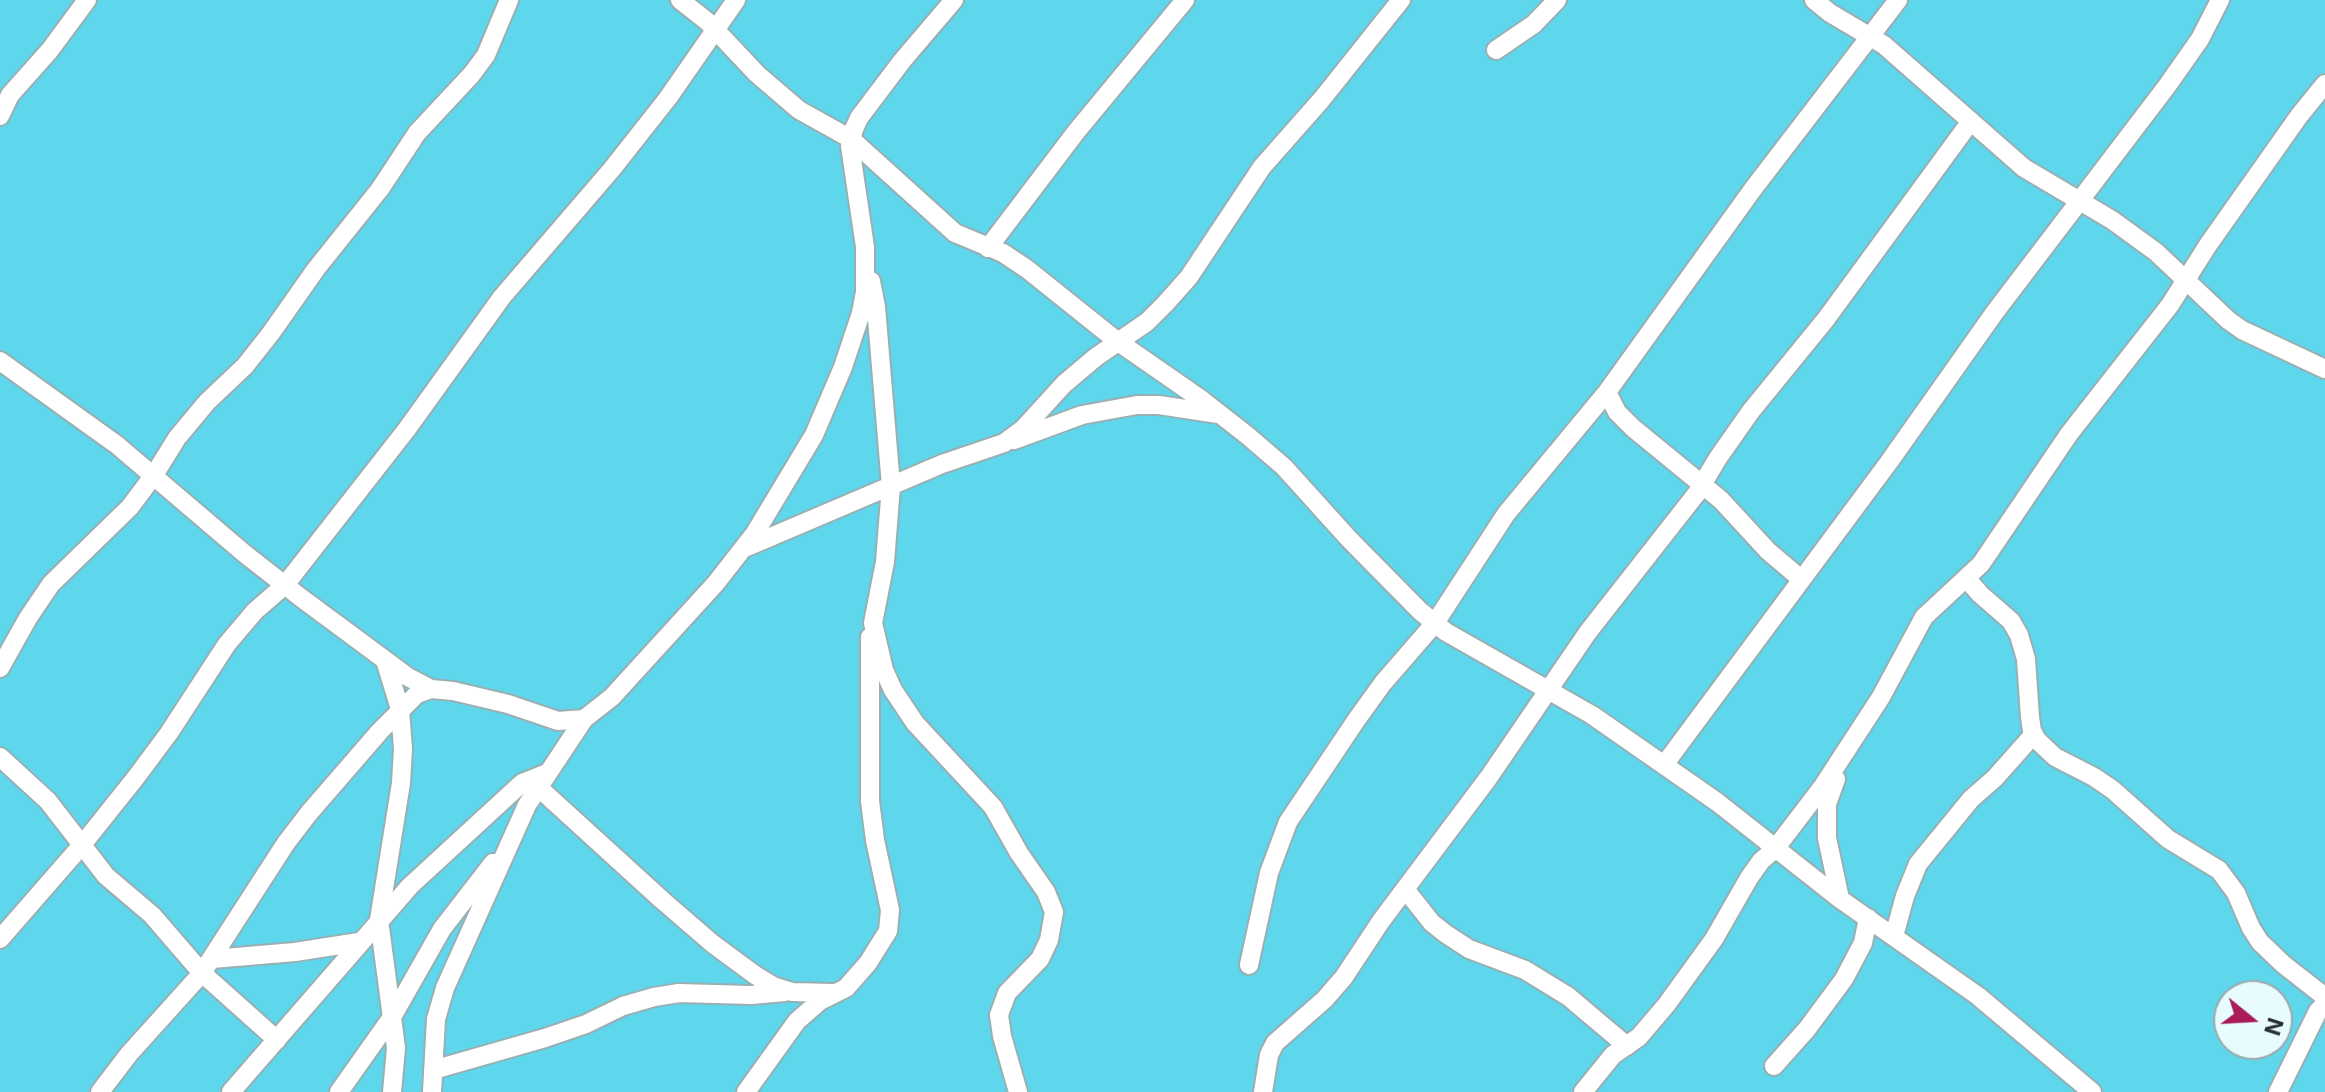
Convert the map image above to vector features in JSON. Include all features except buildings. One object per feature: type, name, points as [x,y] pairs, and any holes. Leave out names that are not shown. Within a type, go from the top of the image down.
[{"type":"street","points":[[0,116],[10,95],[50,50],[87,0]]},
{"type":"street","points":[[0,668],[51,584],[114,524],[154,475],[177,438],[207,402],[245,366],[380,189],[417,133],[479,65],[494,40],[509,0]]},
{"type":"street","points":[[680,0],[799,110],[851,139],[955,233],[1003,253],[1027,269],[1117,341],[1220,414],[1284,467],[1349,539],[1435,623],[1455,638],[1592,715],[1717,802],[1840,899],[1978,996],[2092,1092]]},
{"type":"street","points":[[0,939],[82,845],[169,733],[227,644],[255,611],[285,585],[407,429],[502,297],[612,169],[668,98],[736,0]]},
{"type":"street","points":[[746,1092],[797,1021],[820,1001],[846,988],[868,963],[888,931],[890,919],[870,801],[868,644],[885,562],[891,486],[876,307],[851,139],[856,123],[865,110],[954,0]]},
{"type":"street","points":[[988,248],[1076,132],[1185,0]]},
{"type":"street","points":[[1004,443],[1023,429],[1064,384],[1117,341],[1147,322],[1189,277],[1262,167],[1322,99],[1401,0]]},
{"type":"street","points":[[1496,50],[1534,24],[1557,0]]},
{"type":"street","points":[[1814,0],[1872,37],[2024,168],[2112,220],[2188,279],[2217,310],[2242,330],[2325,369]]},
{"type":"street","points":[[1249,965],[1269,873],[1288,822],[1383,683],[1435,623],[1506,514],[1607,392],[1753,189],[1898,0]]},
{"type":"street","points":[[1664,765],[1889,462],[1995,312],[2167,86],[2200,39],[2220,0]]},
{"type":"street","points":[[1583,1092],[1613,1055],[1627,1046],[1667,1004],[1714,939],[1761,861],[1775,849],[1823,786],[1881,697],[1924,617],[1981,564],[2069,434],[2188,279],[2208,245],[2325,84]]},
{"type":"street","points":[[1263,1092],[1269,1055],[1275,1043],[1325,999],[1344,977],[1489,777],[1548,689],[1631,575],[1702,485],[1751,411],[1826,319],[1971,121]]},
{"type":"street","points":[[432,1092],[436,1019],[445,988],[506,849],[543,780],[584,719],[601,708],[621,688],[716,583],[792,475],[832,395],[861,313],[865,292],[865,247]]},
{"type":"street","points":[[0,362],[117,445],[285,585],[408,677],[431,689],[475,695],[558,721],[584,719]]},
{"type":"street","points":[[1607,392],[1617,412],[1633,428],[1721,500],[1768,551],[1801,579]]},
{"type":"street","points":[[742,549],[942,464],[1082,415],[1137,405],[1220,414]]},
{"type":"street","points":[[1967,579],[2011,621],[2019,635],[2026,659],[2034,734],[2055,757],[2094,777],[2168,839],[2219,870],[2236,893],[2260,942],[2325,997]]},
{"type":"street","points":[[873,623],[884,670],[893,690],[936,749],[993,807],[1052,906],[1054,924],[1040,959],[1007,993],[999,1015],[1018,1092]]},
{"type":"street","points":[[385,660],[400,709],[403,749],[401,783],[379,920],[396,1048],[392,1092]]},
{"type":"street","points":[[100,1092],[129,1054],[207,966],[301,823],[400,709],[417,694],[431,689]]},
{"type":"street","points":[[1894,936],[1918,864],[1971,799],[1995,778],[2034,734]]},
{"type":"street","points":[[1840,899],[1827,838],[1827,804],[1844,753]]},
{"type":"street","points":[[0,757],[48,801],[106,876],[207,966],[277,1040]]},
{"type":"street","points":[[231,1092],[410,886],[522,783],[543,780]]},
{"type":"street","points":[[543,780],[713,944],[773,986],[792,992]]},
{"type":"street","points":[[339,1092],[392,1017],[442,929],[506,849]]},
{"type":"street","points":[[1405,889],[1432,923],[1446,934],[1469,949],[1525,970],[1569,997],[1627,1046]]},
{"type":"street","points":[[1774,1066],[1807,1029],[1844,979],[1863,943],[1868,918]]},
{"type":"street","points":[[207,966],[359,942]]},
{"type":"street","points":[[433,1070],[545,1038],[586,1024],[623,1006],[654,997],[679,993],[837,993]]},
{"type":"street","points":[[2278,1092],[2318,1011],[2325,1004]]},
{"type":"shaded area","points":[[0,0],[2325,0],[2325,1092],[0,1092]]}]
